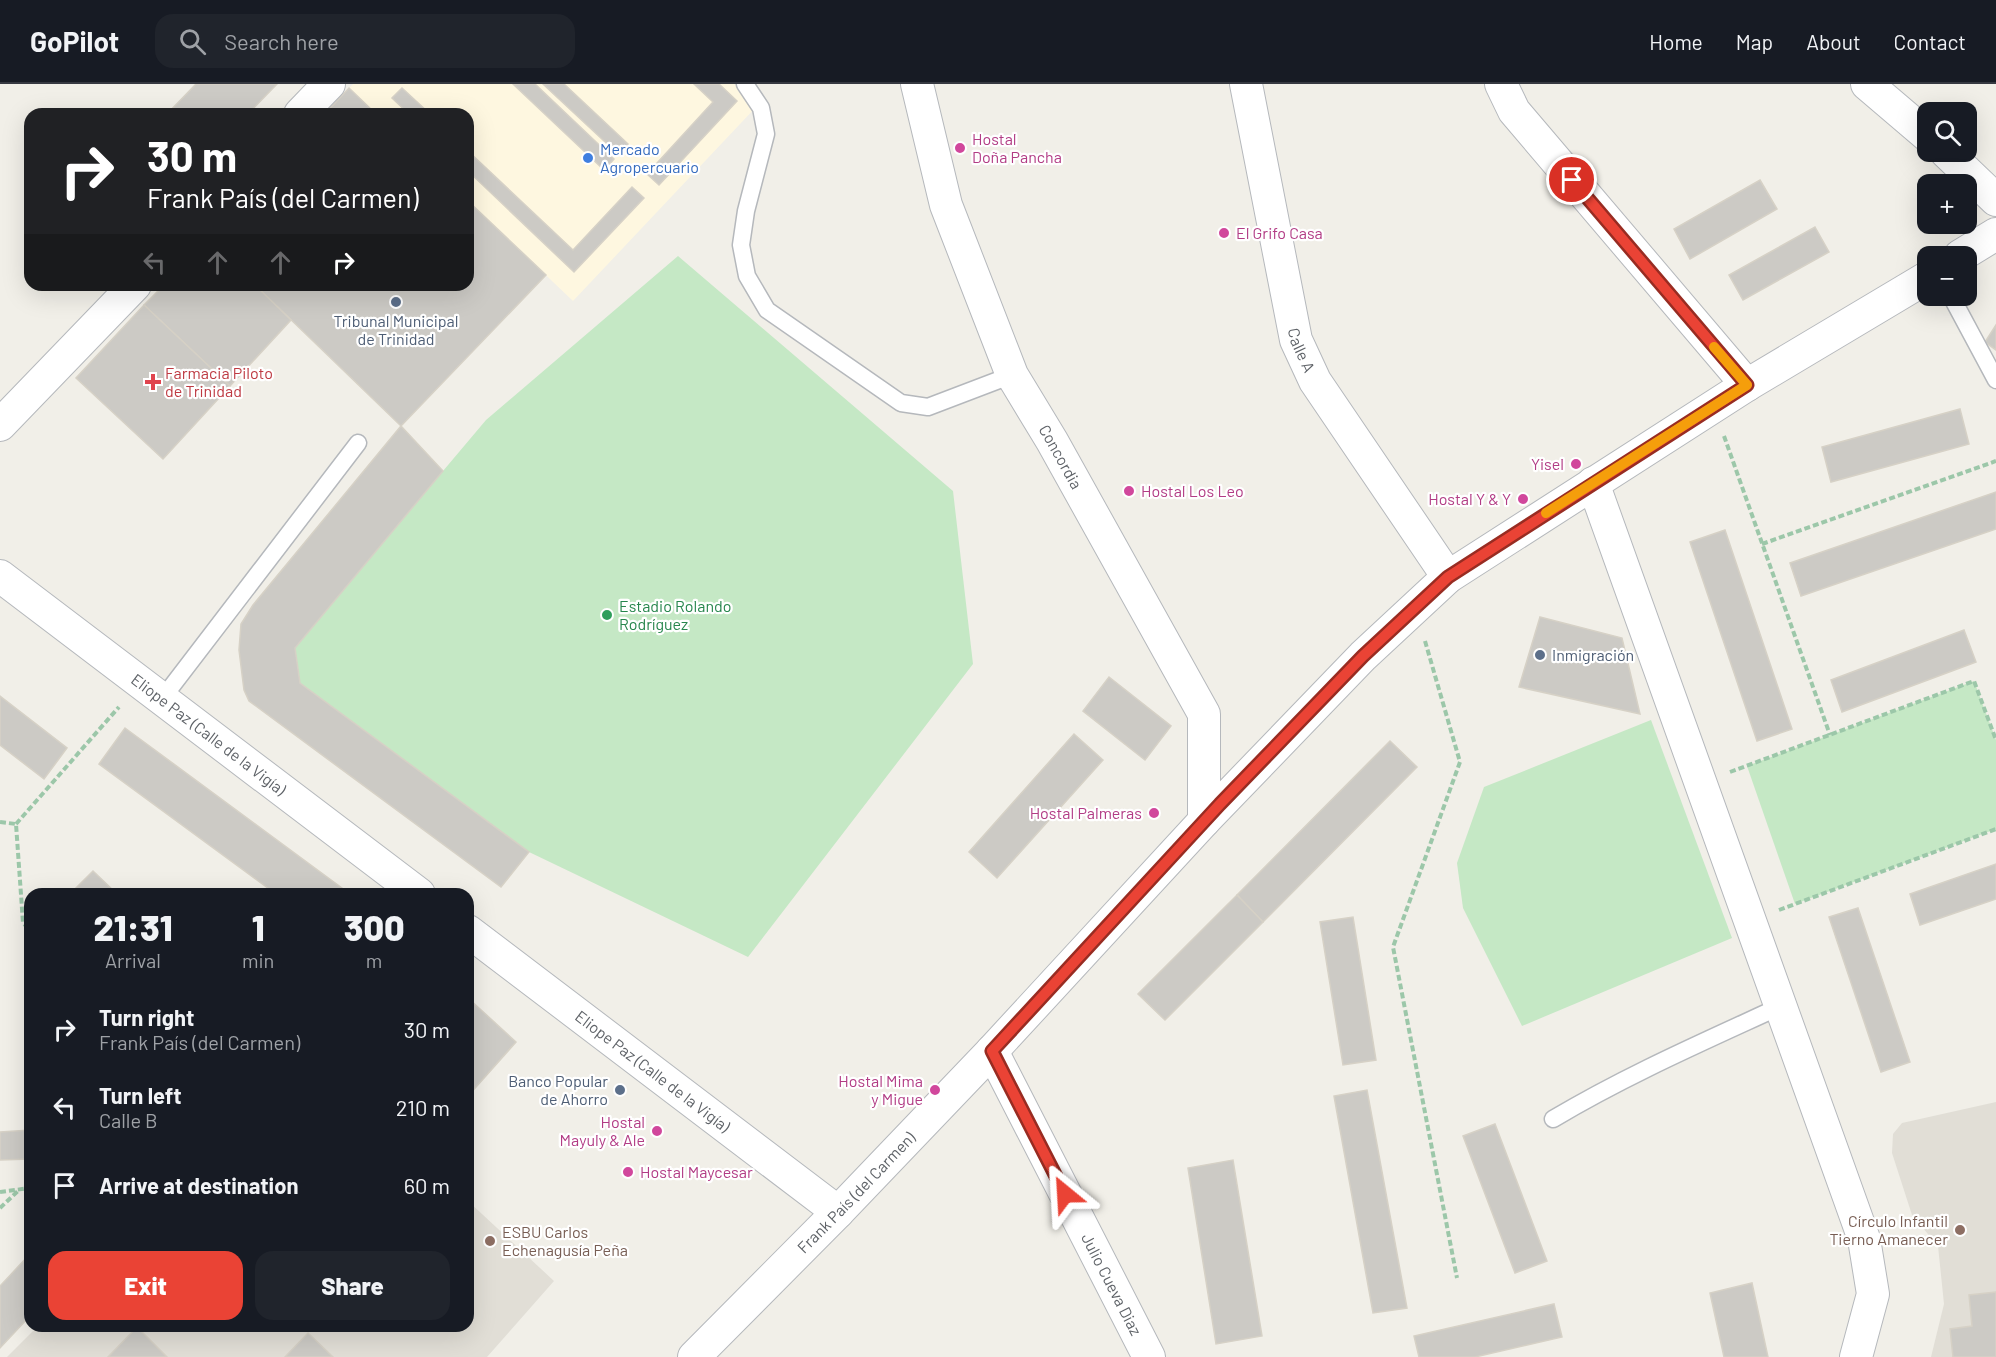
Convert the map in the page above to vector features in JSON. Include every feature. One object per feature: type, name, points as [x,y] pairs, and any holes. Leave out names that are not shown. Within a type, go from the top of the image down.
[{"type":"street","points":[[306,108],[330,84]]},
{"type":"street","name":"Concordia","points":[[916,84],[946,205],[1012,375],[1052,441],[1204,714],[1204,821]]},
{"type":"street","name":"Calle A","points":[[1246,84],[1296,340],[1315,381],[1448,577]]},
{"type":"street","points":[[1502,84],[1514,111],[1747,385]]},
{"type":"street","points":[[1867,84],[1917,127]]},
{"type":"street","points":[[1956,162],[1996,200]]},
{"type":"street","points":[[1976,246],[1996,234]]},
{"type":"street","name":"Frank País (del Carmen)","points":[[694,1357],[838,1212],[992,1051],[1204,821],[1363,656],[1448,577],[1747,385],[1917,284]]},
{"type":"street","points":[[0,425],[129,291]]},
{"type":"street","points":[[1593,483],[1864,1239],[1873,1294],[1856,1357]]},
{"type":"street","name":"Eliope Paz (Calle de la Vigía)","points":[[0,576],[411,888]]},
{"type":"street","name":"Eliope Paz (Calle de la Vigía)","points":[[474,936],[838,1212]]},
{"type":"street","name":"Julio Cueva Diaz","points":[[992,1051],[1149,1357]]},
{"type":"lane","points":[[745,84],[760,108],[766,134],[746,211],[741,245],[747,276],[767,310],[902,403],[928,407],[1012,375]]},
{"type":"lane","points":[[1956,306],[1996,380]]},
{"type":"lane","points":[[152,691],[358,443]]},
{"type":"lane","points":[[1553,1119],[1641,1070],[1781,1006]]},
{"type":"path","points":[[1713,407],[1830,735]]},
{"type":"path","points":[[1762,544],[1996,461]]},
{"type":"path","points":[[1415,607],[1460,762],[1393,947],[1457,1278]]},
{"type":"path","points":[[1701,783],[1974,681],[1996,740]]},
{"type":"path","points":[[24,924],[16,824],[152,691]]},
{"type":"path","points":[[0,822],[16,824]]},
{"type":"path","points":[[1751,921],[1996,829]]},
{"type":"path","points":[[0,1192],[24,1189]]},
{"type":"path","points":[[0,1208],[20,1190]]},
{"type":"shaded area","name":"Mercado Agropercuario","points":[[353,84],[734,84],[757,106],[573,301],[474,207],[474,108],[370,108],[349,88]]},
{"type":"shaded area","name":"Círculo Infantil Tierno Amanecer","points":[[1996,1102],[1996,1357],[1931,1357],[1944,1304],[1938,1246],[1912,1215],[1892,1153],[1893,1134],[1902,1123]]},
{"type":"shaded area","name":"ESBU Carlos Echenagusía Peña","points":[[474,1207],[554,1281],[487,1357],[7,1357],[32,1332],[474,1332]]},
{"type":"green space","name":"Estadio Rolando Rodríguez","points":[[678,256],[953,491],[973,664],[748,957],[529,852],[501,887],[244,690],[239,650],[241,624],[253,605],[401,426],[443,471],[486,420]]},
{"type":"green space","points":[[1974,681],[1996,740],[1996,829],[1795,904],[1747,766]]},
{"type":"green space","points":[[1651,720],[1732,938],[1522,1026],[1463,908],[1457,863],[1484,787]]},
{"type":"building","points":[[196,84],[277,84],[254,108],[173,108]]},
{"type":"building","points":[[513,84],[535,84],[614,159],[604,170]]},
{"type":"building","points":[[543,84],[564,84],[628,144],[618,154]]},
{"type":"building","points":[[694,84],[719,84],[737,101],[659,185],[647,174],[713,102]]},
{"type":"building","points":[[349,88],[370,108],[331,108]]},
{"type":"building","points":[[402,88],[424,108],[403,108],[392,98]]},
{"type":"building","points":[[474,157],[573,250],[632,187],[644,198],[574,272],[474,177]]},
{"type":"building","points":[[1760,180],[1777,209],[1690,259],[1674,229]]},
{"type":"building","name":"Tribunal Municipal de Trinidad","points":[[474,207],[546,275],[401,426],[261,291],[474,291]]},
{"type":"building","points":[[1815,227],[1829,252],[1743,300],[1729,275]]},
{"type":"building","points":[[158,291],[261,291],[291,320],[230,386],[144,305]]},
{"type":"building","name":"Farmacia Piloto de Trinidad","points":[[144,305],[230,386],[163,459],[76,378]]},
{"type":"building","points":[[1996,325],[1996,350],[1985,342]]},
{"type":"building","points":[[1960,409],[1969,444],[1831,482],[1822,447]]},
{"type":"building","points":[[401,426],[443,471],[295,648],[300,683],[529,852],[501,887],[249,701],[244,690],[239,650],[241,624],[253,605]]},
{"type":"building","points":[[1996,492],[1996,529],[1801,596],[1790,563]]},
{"type":"building","points":[[1725,530],[1792,729],[1757,741],[1690,542]]},
{"type":"building","points":[[1540,617],[1622,638],[1640,714],[1519,687]]},
{"type":"building","points":[[1964,630],[1976,662],[1842,712],[1831,680]]},
{"type":"building","points":[[1109,677],[1171,726],[1145,760],[1083,711]]},
{"type":"building","points":[[0,696],[67,748],[44,779],[0,745]]},
{"type":"building","points":[[125,728],[342,888],[268,888],[99,764]]},
{"type":"building","points":[[1074,734],[1103,760],[997,878],[969,852]]},
{"type":"building","points":[[1390,741],[1417,767],[1263,922],[1237,895]]},
{"type":"building","points":[[1996,864],[1996,899],[1920,925],[1910,894]]},
{"type":"building","points":[[93,871],[111,888],[76,888]]},
{"type":"building","points":[[1237,895],[1263,922],[1165,1020],[1138,994]]},
{"type":"building","points":[[1858,908],[1910,1062],[1881,1072],[1829,917]]},
{"type":"building","points":[[1353,917],[1376,1060],[1343,1065],[1320,922]]},
{"type":"building","points":[[474,1004],[516,1042],[474,1089]]},
{"type":"building","points":[[1367,1090],[1407,1308],[1373,1313],[1334,1096]]},
{"type":"building","points":[[1495,1124],[1547,1261],[1515,1273],[1463,1136]]},
{"type":"building","points":[[24,1130],[24,1159],[0,1160],[0,1132]]},
{"type":"building","points":[[1233,1160],[1262,1336],[1216,1344],[1188,1168]]},
{"type":"building","points":[[24,1260],[24,1322],[0,1348],[0,1286]]},
{"type":"building","points":[[1752,1283],[1768,1357],[1724,1357],[1710,1293]]},
{"type":"building","points":[[1996,1292],[1996,1357],[1953,1357],[1950,1329],[1972,1326],[1969,1295]]},
{"type":"building","points":[[1554,1304],[1562,1337],[1475,1357],[1419,1357],[1414,1336]]},
{"type":"building","points":[[132,1332],[142,1332],[167,1357],[108,1357]]},
{"type":"building","points":[[308,1333],[333,1357],[285,1357]]},
{"type":"slow traffic","points":[[1546,513],[1747,385],[1714,347]]},
{"type":"place","name":"Hostal Doña Pancha","points":[[960,148]]},
{"type":"place","name":"Mercado Agropercuario","points":[[588,158]]},
{"type":"place","name":"El Grifo Casa","points":[[1224,233]]},
{"type":"place","name":"Tribunal Municipal de Trinidad","points":[[396,302]]},
{"type":"place","name":"Farmacia Piloto de Trinidad","points":[[153,382]]},
{"type":"place","name":"Yisel","points":[[1576,464]]},
{"type":"place","name":"Hostal Los Leo","points":[[1129,491]]},
{"type":"place","name":"Hostal Y & Y","points":[[1523,499]]},
{"type":"place","name":"Estadio Rolando Rodríguez","points":[[607,615]]},
{"type":"place","name":"Inmigración","points":[[1540,655]]},
{"type":"place","name":"Hostal Palmeras","points":[[1154,813]]},
{"type":"place","name":"Banco Popular de Ahorro","points":[[620,1090]]},
{"type":"place","name":"Hostal Mima y Migue","points":[[935,1090]]},
{"type":"place","name":"Hostal Mayuly & Ale","points":[[657,1131]]},
{"type":"place","name":"Hostal Maycesar","points":[[628,1172]]},
{"type":"place","name":"Círculo Infantil Tierno Amanecer","points":[[1960,1230]]},
{"type":"place","name":"ESBU Carlos Echenagusía Peña","points":[[490,1241]]},
{"type":"route","points":[[1065,1194],[992,1051],[1220,804],[1363,656],[1448,577],[1747,385],[1572,180]]}]
